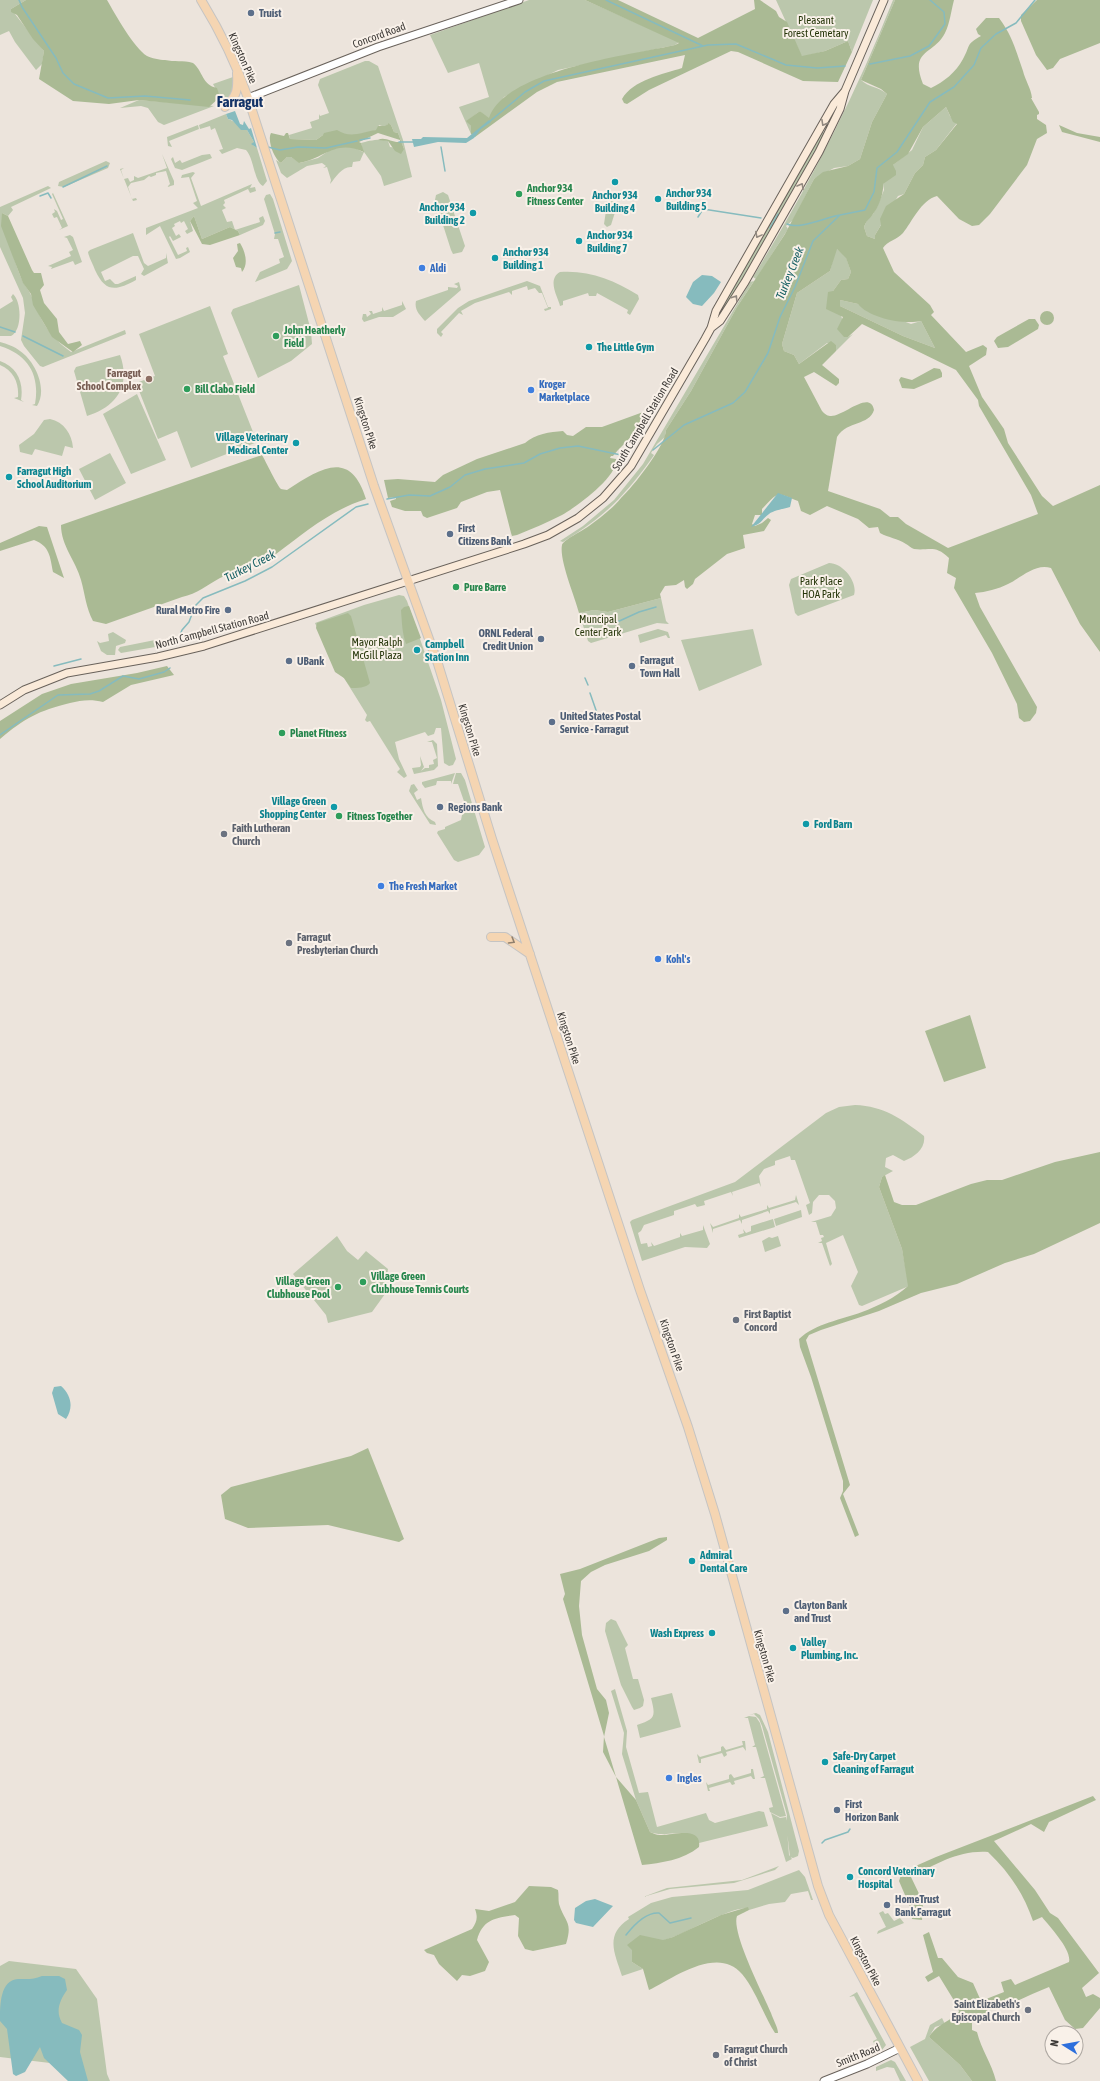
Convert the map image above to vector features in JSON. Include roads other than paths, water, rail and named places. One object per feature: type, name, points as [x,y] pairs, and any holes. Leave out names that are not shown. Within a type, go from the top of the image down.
[{"type":"main road","name":"Kingston Pike","points":[[201,0],[236,65],[248,98],[374,486],[438,664],[489,832],[714,1510],[818,1886],[829,1915],[918,2081]]},
{"type":"main road","name":"South Campbell Station Road","points":[[711,328],[720,321],[799,189],[840,109],[884,0]]},
{"type":"main road","points":[[226,106],[235,98],[237,93],[236,65]]},
{"type":"main road","name":"South Campbell Station Road","points":[[408,581],[548,535],[578,518],[595,505],[619,481],[635,459],[711,328],[716,311],[770,213],[834,104],[846,91]]},
{"type":"main road","name":"North Campbell Station Road","points":[[0,705],[24,690],[67,673],[158,657],[204,646],[408,581]]},
{"type":"main road","points":[[491,937],[505,937],[530,954]]},
{"type":"street","name":"Concord Road","points":[[248,98],[378,47],[452,21],[519,0]]},
{"type":"street","name":"Smith Road","points":[[824,2081],[867,2064],[900,2048]]},
{"type":"water","points":[[235,111],[240,124],[243,125],[244,121],[249,129],[251,128],[257,148],[251,144],[254,142],[247,130],[241,130],[232,120],[228,119],[226,114]]},
{"type":"water","points":[[489,120],[491,122],[481,129],[474,138],[466,143],[438,142],[414,147],[412,139],[421,139],[423,137],[467,138]]},
{"type":"water","points":[[702,275],[712,276],[721,282],[714,293],[702,306],[693,304],[686,297],[693,282]]},
{"type":"water","points":[[778,493],[792,498],[790,507],[771,513],[760,523],[751,527]]},
{"type":"water","points":[[61,1386],[69,1397],[71,1406],[66,1419],[58,1414],[52,1393],[54,1387]]},
{"type":"water","points":[[595,1899],[613,1906],[593,1927],[576,1923],[574,1920],[575,1908],[586,1901]]},
{"type":"water","points":[[42,1976],[59,1976],[65,1979],[67,1990],[59,2006],[60,2019],[62,2023],[79,2030],[82,2035],[80,2052],[88,2081],[68,2081],[44,2058],[40,2047],[25,2072],[16,2076],[13,2074],[7,2029],[0,2021],[2,1994],[4,1989],[12,1980],[33,1979]]},
{"type":"waterway","points":[[19,0],[22,7],[56,58],[63,73],[74,84],[108,98],[145,96],[190,100]]},
{"type":"waterway","points":[[606,0],[703,46]]},
{"type":"waterway","points":[[870,64],[910,56],[929,46],[945,24],[944,12],[930,0]]},
{"type":"waterway","name":"Turkey Creek","points":[[653,450],[684,425],[733,403],[745,392],[768,353],[780,317],[795,287],[813,241],[840,215],[865,210],[874,192],[877,168],[897,152],[930,102],[954,87],[974,65],[981,48],[996,34],[1016,23],[1035,0]]},
{"type":"waterway","points":[[489,122],[525,92],[544,81],[708,45],[736,44],[786,65],[817,68],[845,66]]},
{"type":"waterway","points":[[360,140],[370,138]]},
{"type":"waterway","points":[[268,147],[280,150],[298,147],[326,148],[357,141]]},
{"type":"waterway","points":[[399,142],[413,142]]},
{"type":"waterway","points":[[441,147],[445,171]]},
{"type":"waterway","points":[[63,187],[107,166]]},
{"type":"waterway","points":[[40,196],[48,193],[51,198]]},
{"type":"waterway","points":[[698,217],[703,209],[761,218]]},
{"type":"waterway","points":[[770,228],[778,214]]},
{"type":"waterway","points":[[787,224],[805,224],[840,215]]},
{"type":"waterway","points":[[275,233],[280,232]]},
{"type":"waterway","points":[[0,327],[15,332]]},
{"type":"waterway","points":[[23,336],[63,356]]},
{"type":"waterway","name":"Turkey Creek","points":[[387,499],[409,495],[430,496],[450,487],[465,475],[485,469],[524,463],[540,454],[560,448],[578,446],[626,456]]},
{"type":"waterway","name":"Turkey Creek","points":[[176,645],[182,630],[189,622],[195,606],[203,598],[245,581],[272,567],[356,507],[368,504]]},
{"type":"waterway","points":[[615,623],[639,612],[656,607]]},
{"type":"waterway","points":[[54,666],[81,659]]},
{"type":"waterway","name":"Turkey Creek","points":[[0,735],[58,695],[90,694],[99,691],[123,676],[139,679],[164,672],[170,668]]},
{"type":"waterway","points":[[585,678],[588,685]]},
{"type":"waterway","points":[[590,693],[597,713]]},
{"type":"waterway","points":[[822,1843],[825,1840],[848,1832],[850,1829]]},
{"type":"waterway","points":[[626,1935],[640,1920],[654,1913],[659,1913],[670,1923],[691,1918]]},
{"type":"place","name":"Truist","points":[[251,13]]},
{"type":"place","name":"Anchor 934 Building 4","points":[[615,182]]},
{"type":"place","name":"Anchor 934 Fitness Center","points":[[519,194]]},
{"type":"place","name":"Anchor 934 Building 5","points":[[658,199]]},
{"type":"place","name":"Anchor 934 Building 2","points":[[473,213]]},
{"type":"place","name":"Anchor 934 Building 7","points":[[579,241]]},
{"type":"place","name":"Anchor 934 Building 1","points":[[495,258]]},
{"type":"place","name":"Aldi","points":[[422,268]]},
{"type":"place","name":"John Heatherly Field","points":[[276,336]]},
{"type":"place","name":"The Little Gym","points":[[589,347]]},
{"type":"place","name":"Farragut School Complex","points":[[149,379]]},
{"type":"place","name":"Bill Clabo Field","points":[[187,389]]},
{"type":"place","name":"Kroger Marketplace","points":[[531,390]]},
{"type":"place","name":"Village Veterinary Medical Center","points":[[296,443]]},
{"type":"place","name":"Farragut High School Auditorium","points":[[9,477]]},
{"type":"place","name":"First Citizens Bank","points":[[450,534]]},
{"type":"place","name":"Pure Barre","points":[[456,587]]},
{"type":"place","name":"Rural Metro Fire","points":[[228,610]]},
{"type":"place","name":"ORNL Federal Credit Union","points":[[541,639]]},
{"type":"place","name":"Campbell Station Inn","points":[[417,650]]},
{"type":"place","name":"UBank","points":[[289,661]]},
{"type":"place","name":"Farragut Town Hall","points":[[632,666]]},
{"type":"place","name":"United States Postal Service - Farragut","points":[[552,722]]},
{"type":"place","name":"Planet Fitness","points":[[282,733]]},
{"type":"place","name":"Village Green Shopping Center","points":[[334,807]]},
{"type":"place","name":"Regions Bank","points":[[440,807]]},
{"type":"place","name":"Fitness Together","points":[[339,816]]},
{"type":"place","name":"Ford Barn","points":[[806,824]]},
{"type":"place","name":"Faith Lutheran Church","points":[[224,834]]},
{"type":"place","name":"The Fresh Market","points":[[381,886]]},
{"type":"place","name":"Farragut Presbyterian Church","points":[[289,943]]},
{"type":"place","name":"Kohl's","points":[[658,959]]},
{"type":"place","name":"Village Green Clubhouse Tennis Courts","points":[[363,1282]]},
{"type":"place","name":"Village Green Clubhouse Pool","points":[[338,1287]]},
{"type":"place","name":"First Baptist Concord","points":[[736,1320]]},
{"type":"place","name":"Admiral Dental Care","points":[[692,1561]]},
{"type":"place","name":"Clayton Bank and Trust","points":[[786,1611]]},
{"type":"place","name":"Wash Express","points":[[712,1633]]},
{"type":"place","name":"Valley Plumbing, Inc.","points":[[793,1648]]},
{"type":"place","name":"Safe-Dry Carpet Cleaning of Farragut","points":[[825,1762]]},
{"type":"place","name":"Ingles","points":[[669,1778]]},
{"type":"place","name":"First Horizon Bank","points":[[837,1810]]},
{"type":"place","name":"Concord Veterinary Hospital","points":[[850,1877]]},
{"type":"place","name":"HomeTrust Bank Farragut","points":[[887,1905]]},
{"type":"place","name":"Saint Elizabeth's Episcopal Church","points":[[1028,2010]]},
{"type":"place","name":"Farragut Church of Christ","points":[[716,2055]]},
{"type":"district","name":"Farragut","points":[[240,102]]},
{"type":"park label","name":"Pleasant Forest Cemetary","points":[[816,26]]},
{"type":"park label","name":"Park Place HOA Park","points":[[821,587]]},
{"type":"park label","name":"Muncipal Center Park","points":[[598,625]]},
{"type":"park label","name":"Mayor Ralph McGill Plaza","points":[[377,648]]}]
